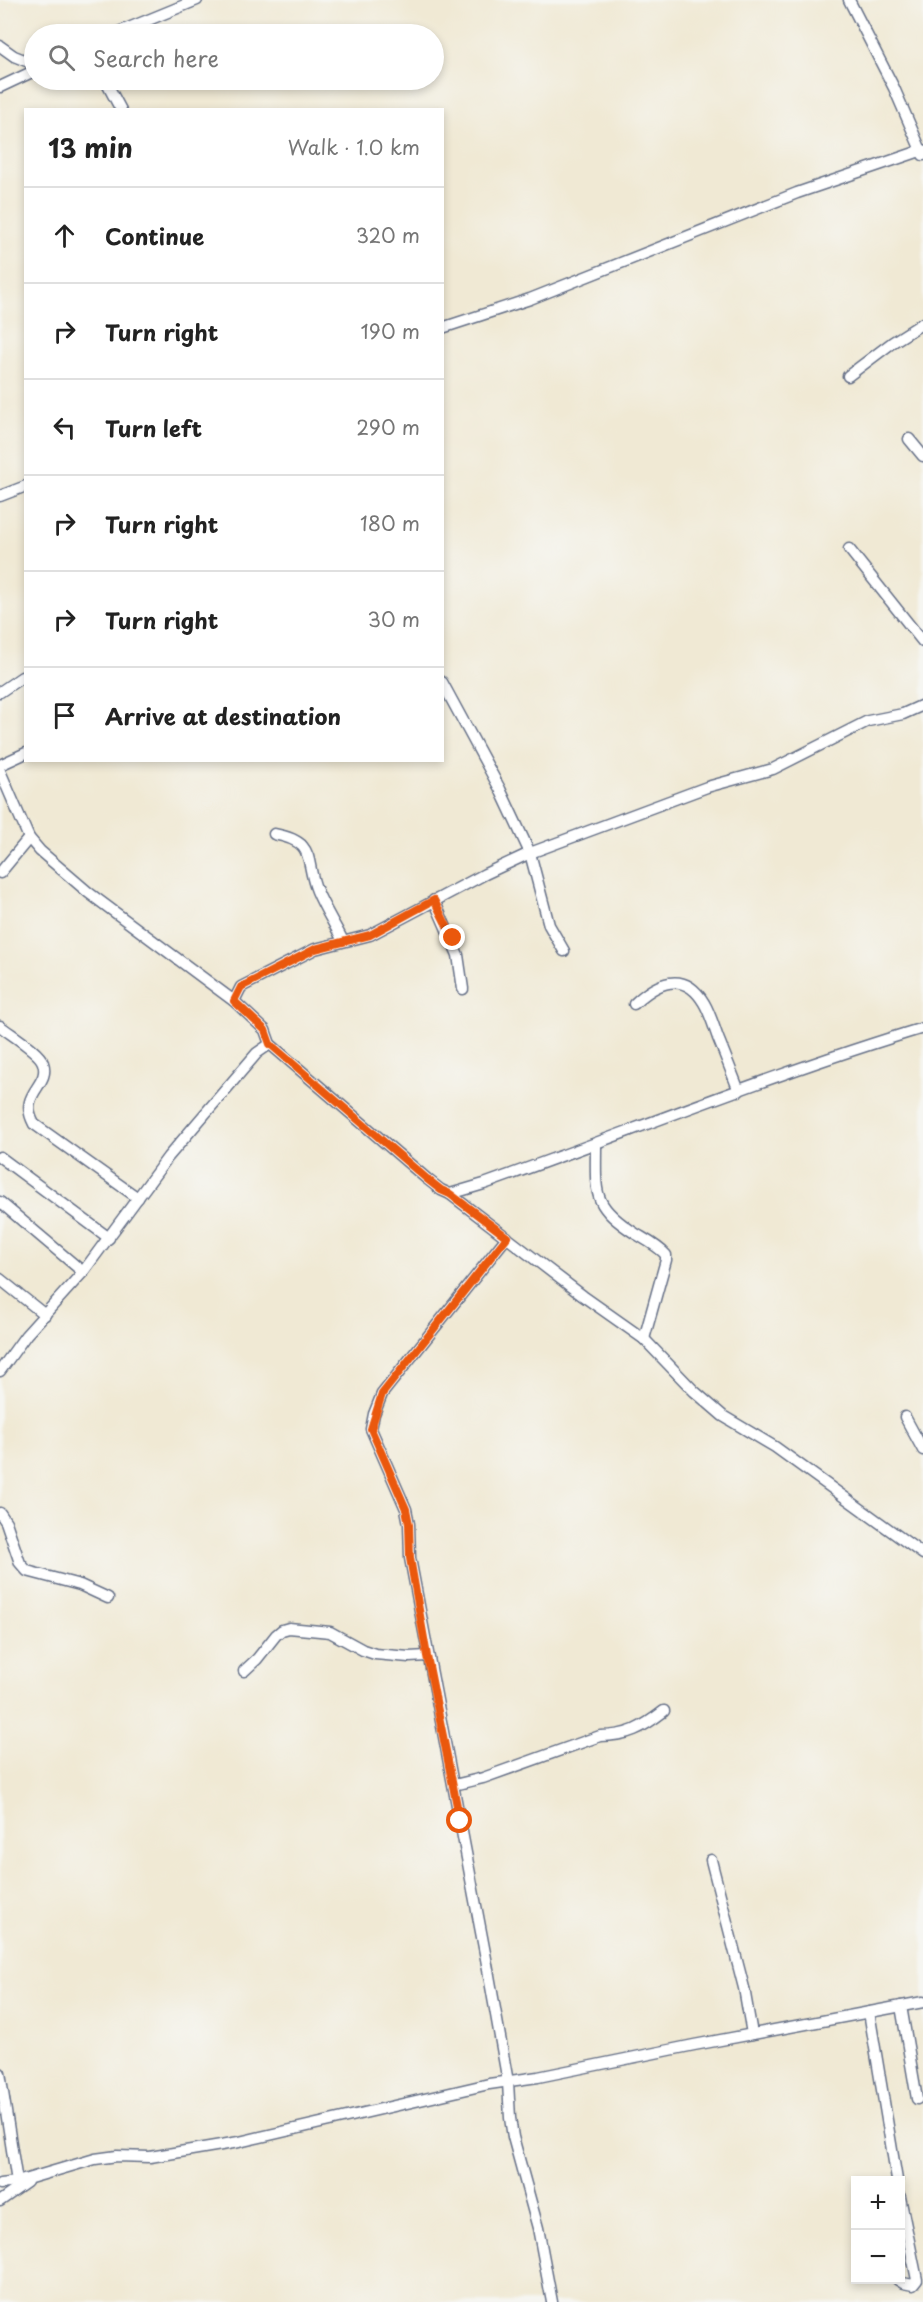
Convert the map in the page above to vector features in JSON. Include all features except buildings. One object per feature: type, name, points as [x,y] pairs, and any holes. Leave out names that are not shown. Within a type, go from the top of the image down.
[{"type":"street","points":[[138,24],[197,0]]},
{"type":"street","points":[[444,327],[530,299],[797,193],[922,152],[894,88],[849,0]]},
{"type":"street","points":[[0,46],[24,60]]},
{"type":"street","points":[[0,87],[24,76]]},
{"type":"street","points":[[110,90],[120,108]]},
{"type":"street","points":[[848,376],[923,322]]},
{"type":"street","points":[[909,439],[923,456]]},
{"type":"street","points":[[0,496],[24,487]]},
{"type":"street","points":[[849,549],[923,642]]},
{"type":"street","points":[[0,692],[22,677]]},
{"type":"street","points":[[444,686],[500,789],[530,853],[549,925],[564,951]]},
{"type":"street","points":[[234,1001],[241,987],[315,949],[370,935],[434,900],[530,853],[706,788],[772,770],[868,721],[903,714],[923,705]]},
{"type":"street","points":[[0,765],[24,754]]},
{"type":"street","points":[[0,771],[29,838],[40,851],[89,893],[234,1001],[265,1030],[270,1044],[427,1179],[644,1339],[694,1391],[723,1416],[775,1447],[923,1554]]},
{"type":"street","points":[[274,834],[296,839],[304,848],[311,864],[316,890],[343,941]]},
{"type":"street","points":[[0,873],[29,838]]},
{"type":"street","points":[[434,900],[458,955],[463,989]]},
{"type":"street","points":[[634,1004],[663,982],[679,983],[693,990],[704,1003],[739,1090]]},
{"type":"street","points":[[0,1026],[39,1056],[44,1064],[43,1076],[29,1100],[29,1114],[34,1124],[138,1198]]},
{"type":"street","points":[[450,1194],[596,1144],[739,1090],[923,1028]]},
{"type":"street","points":[[1,1368],[26,1335],[83,1272],[168,1157],[257,1053],[270,1044]]},
{"type":"street","points":[[596,1144],[596,1191],[604,1210],[617,1222],[666,1255],[644,1339]]},
{"type":"street","points":[[0,1157],[109,1238]]},
{"type":"street","points":[[0,1202],[83,1272]]},
{"type":"street","points":[[507,1237],[382,1394],[371,1429],[406,1509],[410,1558],[427,1656],[454,1785],[508,2082],[513,2137],[538,2228],[552,2302]]},
{"type":"street","points":[[0,1279],[45,1315]]},
{"type":"street","points":[[904,1417],[923,1450]]},
{"type":"street","points":[[0,1513],[6,1522],[20,1563],[27,1570],[80,1585],[108,1598]]},
{"type":"street","points":[[244,1671],[276,1635],[289,1628],[330,1632],[363,1650],[375,1653],[409,1657],[427,1656]]},
{"type":"street","points":[[454,1785],[483,1778],[600,1736],[619,1736],[635,1730],[664,1711]]},
{"type":"street","points":[[711,1860],[739,1967],[752,2034]]},
{"type":"street","points":[[0,2184],[17,2182],[95,2160],[117,2156],[150,2157],[239,2142],[489,2084],[923,2002]]},
{"type":"street","points":[[901,2006],[917,2099]]},
{"type":"street","points":[[869,2012],[896,2176]]},
{"type":"street","points":[[0,2073],[17,2182]]},
{"type":"street","points":[[0,2201],[35,2176]]},
{"type":"street","points":[[905,2250],[916,2283],[909,2285],[905,2283]]},
{"type":"route","points":[[453,938],[434,900],[370,935],[315,949],[241,987],[234,1001],[265,1030],[270,1044],[427,1179],[507,1237],[382,1394],[371,1429],[406,1509],[410,1558],[460,1821]]}]
